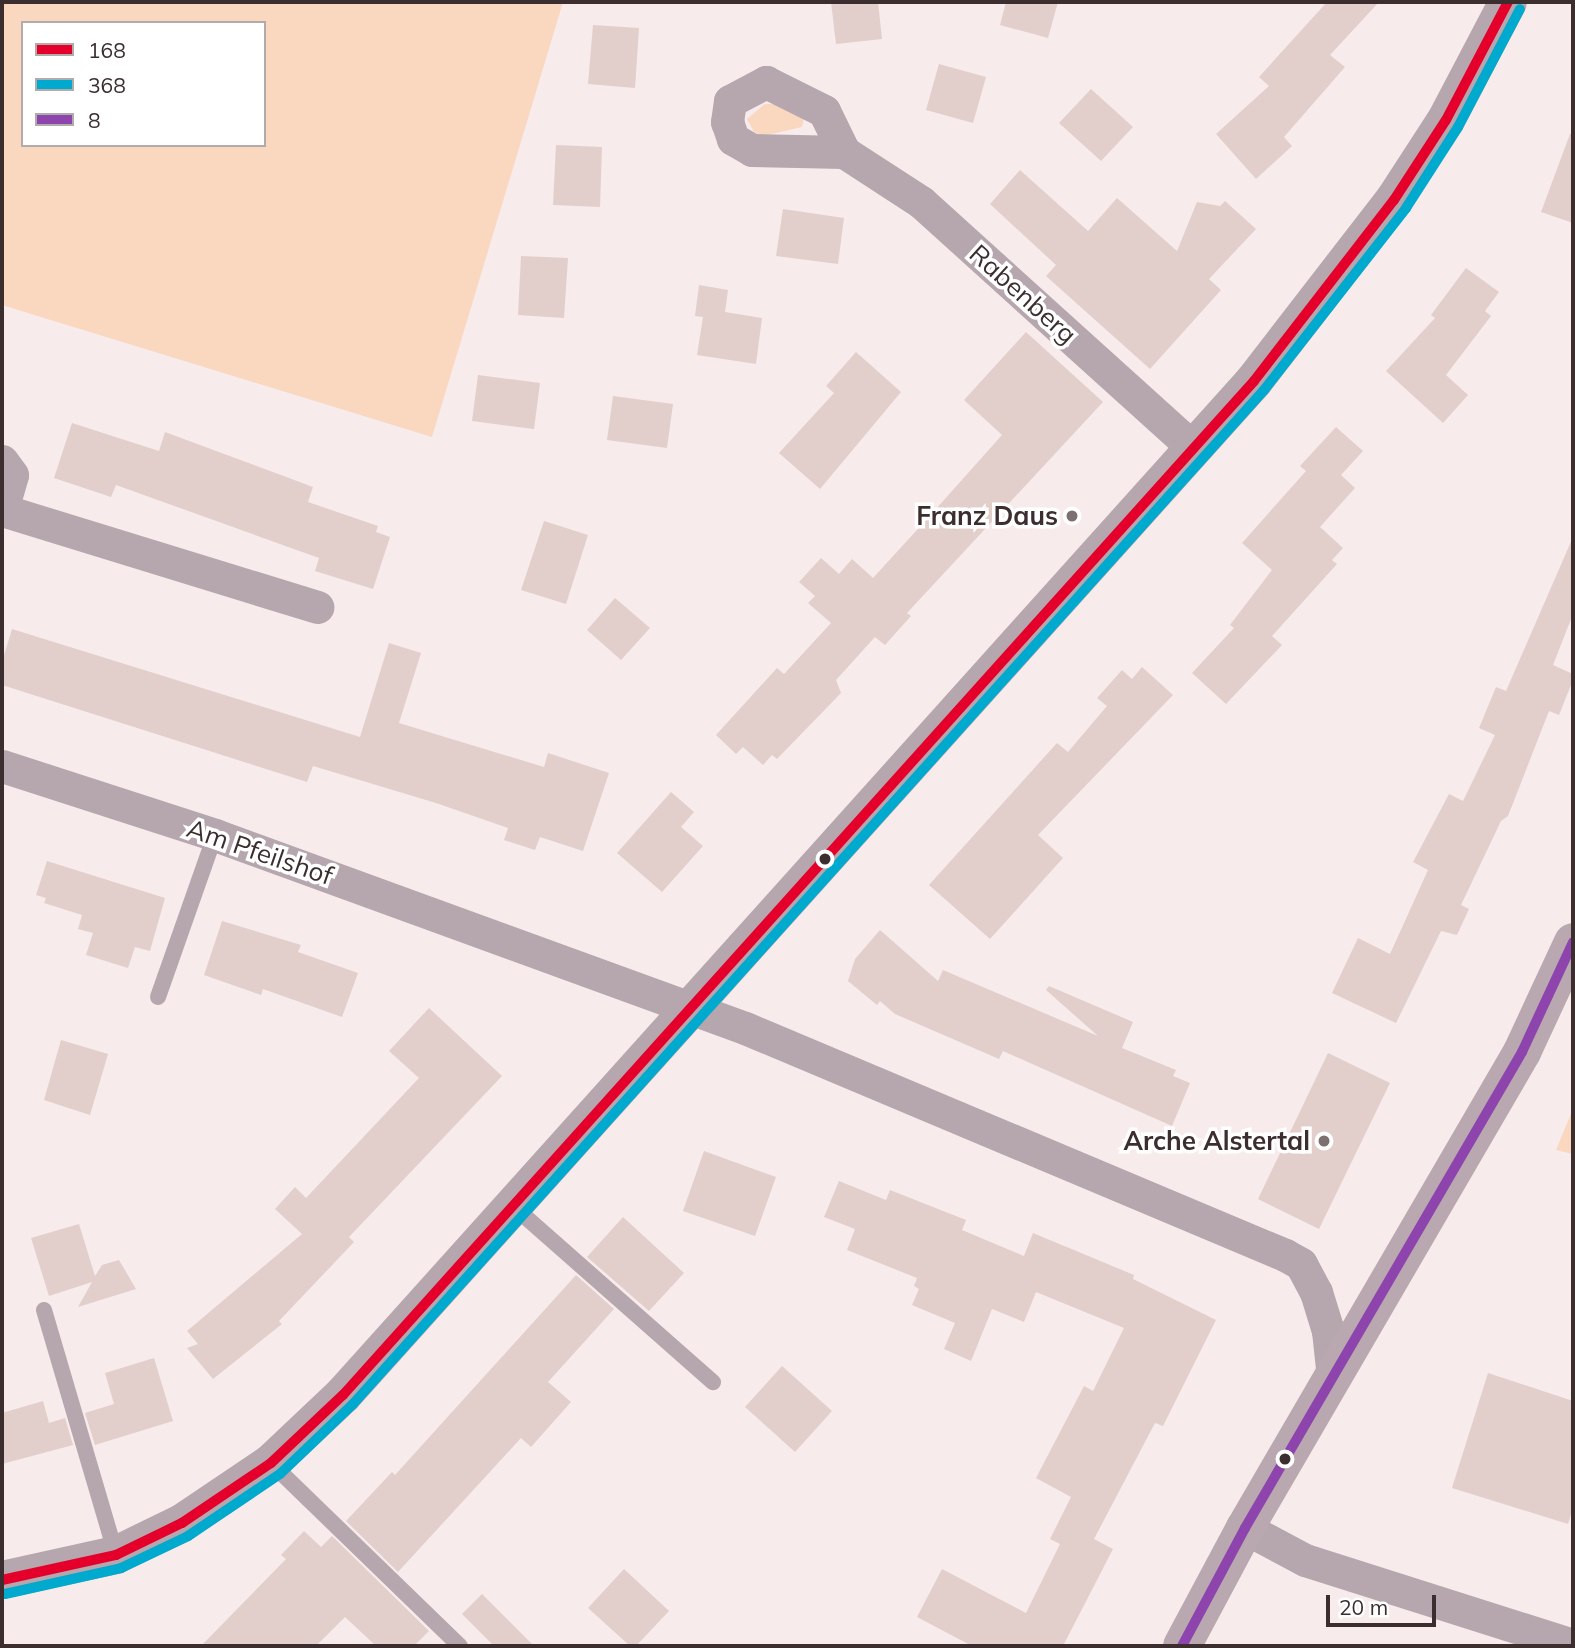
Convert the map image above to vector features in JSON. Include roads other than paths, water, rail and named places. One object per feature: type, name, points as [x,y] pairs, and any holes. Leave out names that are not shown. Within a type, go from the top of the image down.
[{"type":"main road","points":[[1182,1646],[1245,1528],[1522,1052],[1573,942]]},
{"type":"street","points":[[2,1580],[116,1555],[182,1523],[271,1463],[343,1395],[1254,381],[1394,200],[1446,120],[1508,2]]},
{"type":"street","name":"Rabenberg","points":[[844,152],[921,202],[1193,448]]},
{"type":"street","points":[[2,461],[12,475],[2,510],[317,607]]},
{"type":"street","name":"Am Pfeilshof","points":[[2,766],[215,835],[691,1008],[1295,1260],[1304,1269],[1323,1311],[1333,1377]]},
{"type":"street","points":[[1245,1528],[1305,1560],[1573,1645]]},
{"type":"lane","points":[[158,998],[215,835]]},
{"type":"lane","points":[[512,1205],[713,1382]]},
{"type":"lane","points":[[44,1310],[116,1555]]},
{"type":"lane","points":[[271,1463],[460,1646]]},
{"type":"place","name":"Franz Daus","points":[[1072,516]]},
{"type":"place","name":"Arche Alstertal","points":[[1324,1141]]}]
